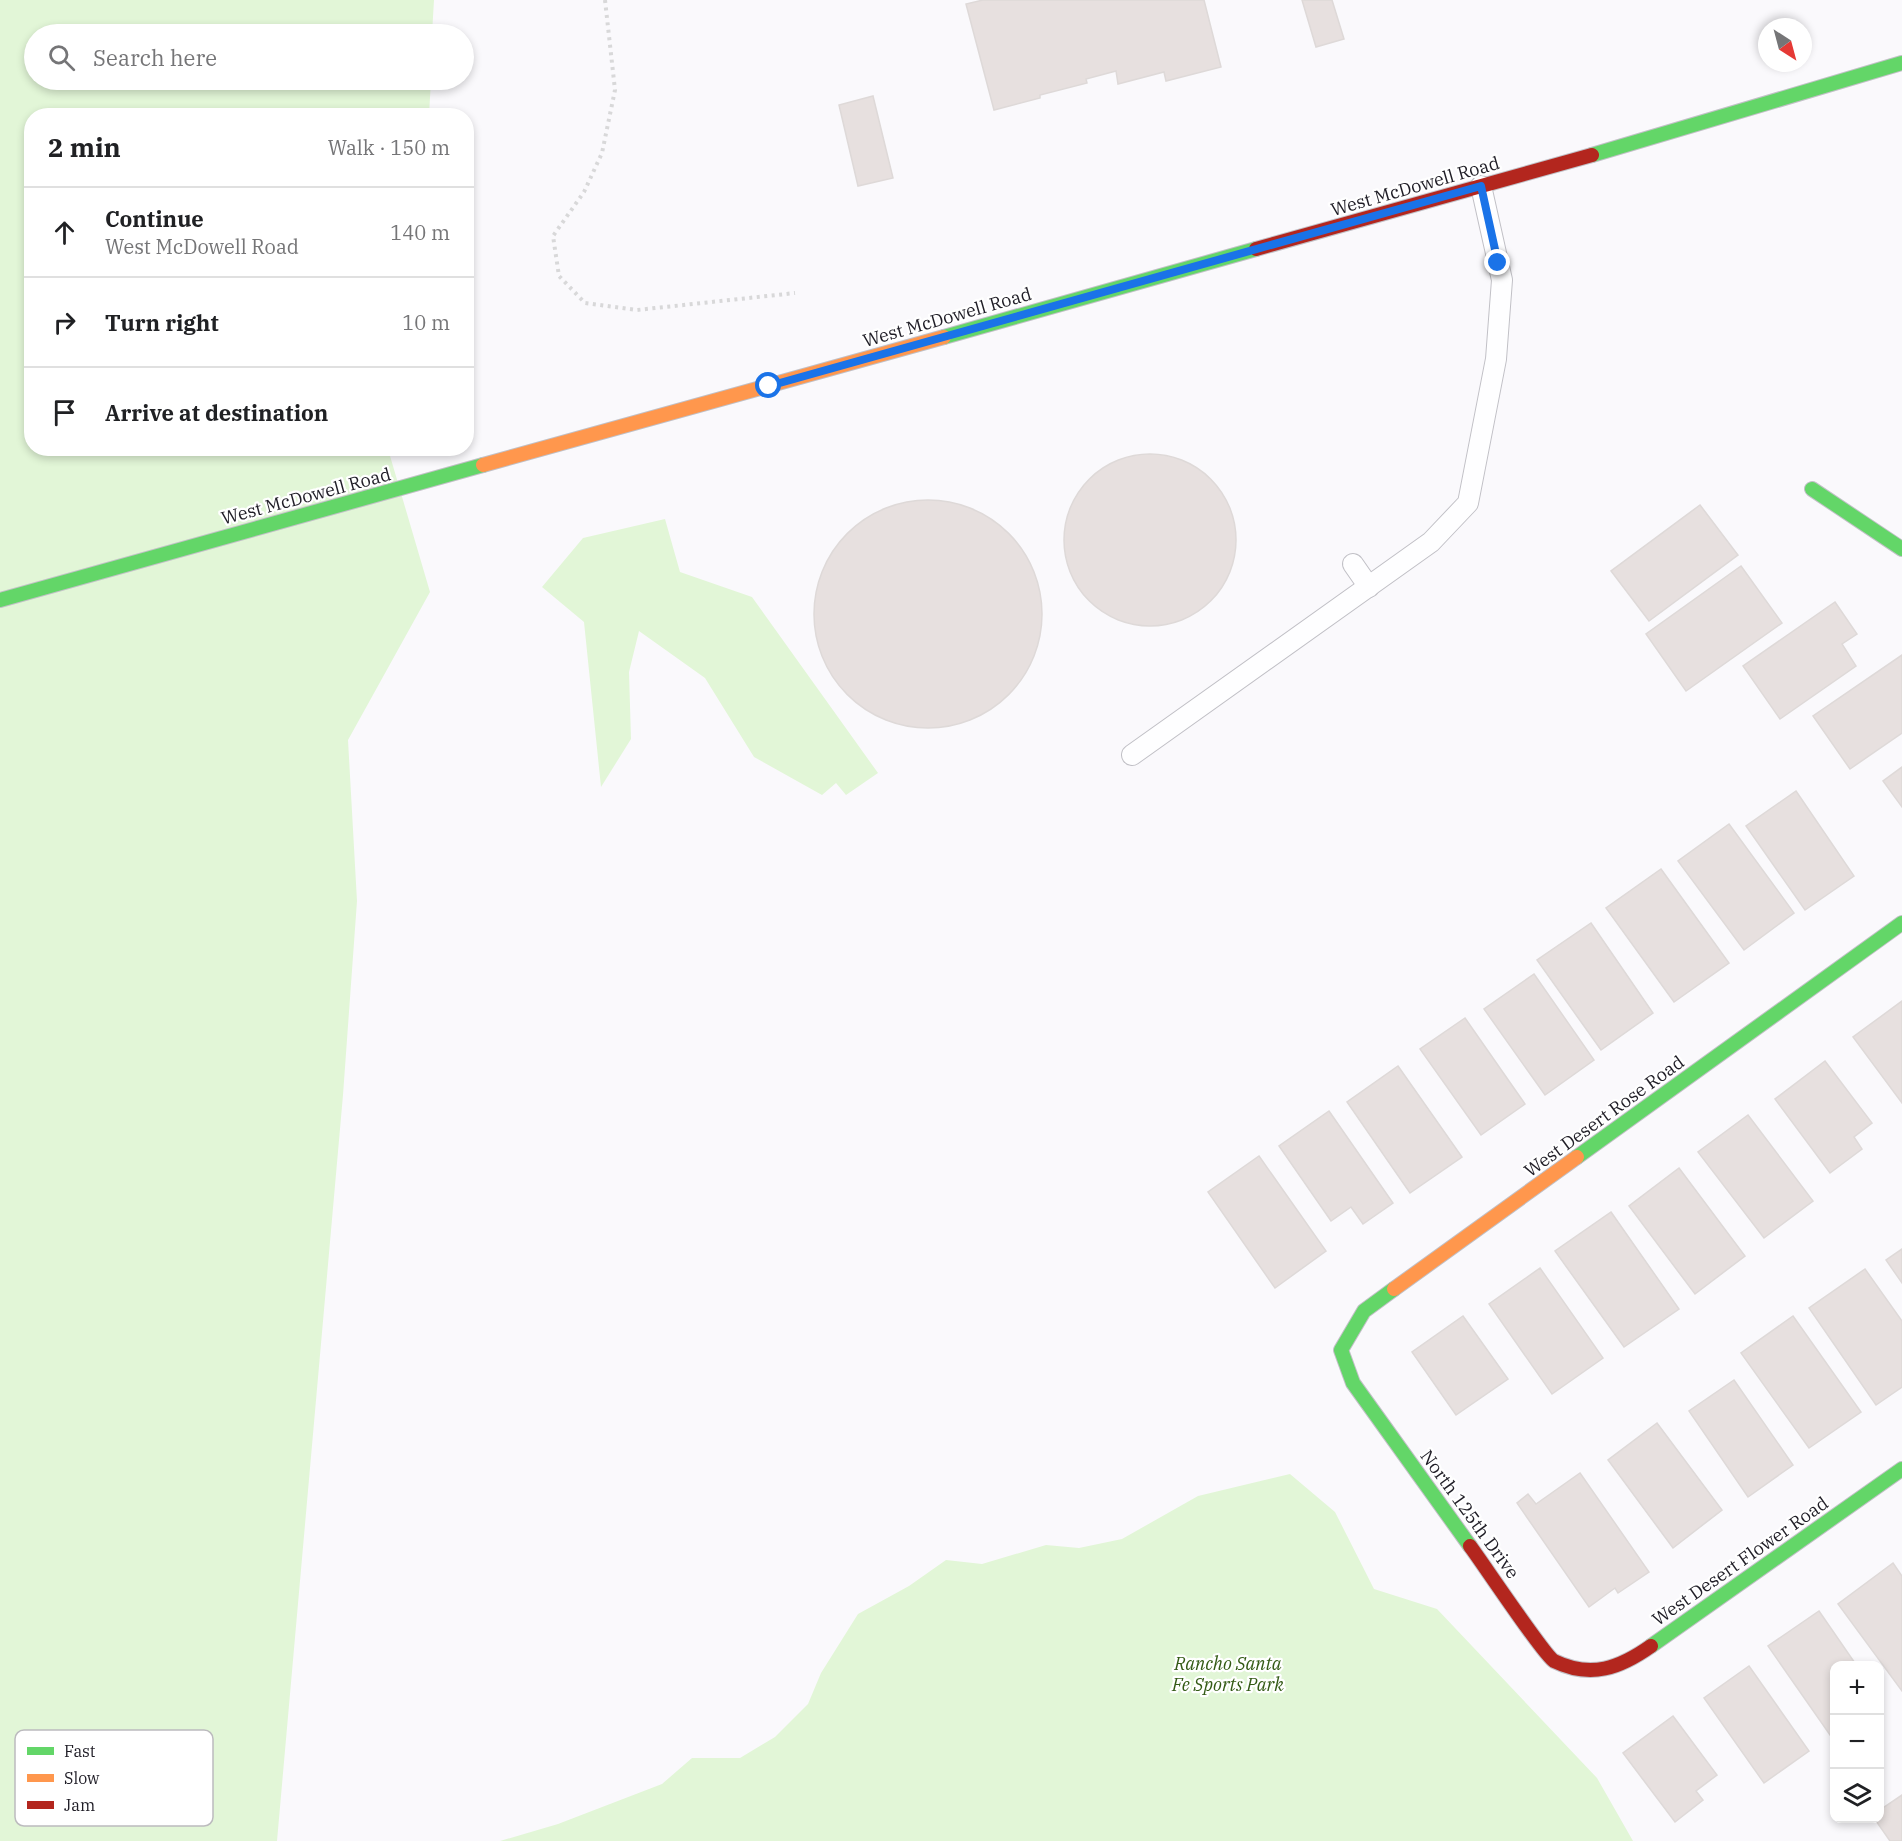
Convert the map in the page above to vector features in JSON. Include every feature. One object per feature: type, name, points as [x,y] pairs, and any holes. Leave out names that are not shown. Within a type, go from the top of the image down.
[{"type":"main road","name":"West McDowell Road","points":[[0,600],[1751,110],[1902,63]]},
{"type":"main road","points":[[1812,489],[1902,549]]},
{"type":"main road","name":"West Desert Rose Road","points":[[1341,1350],[1364,1311],[1902,923]]},
{"type":"main road","name":"North 125th Drive","points":[[1341,1350],[1353,1383],[1552,1660],[1594,1672]]},
{"type":"main road","name":"West Desert Flower Road","points":[[1594,1672],[1631,1660],[1902,1468]]},
{"type":"lane","points":[[1132,755],[1431,542],[1468,503],[1496,359],[1502,280],[1481,186]]},
{"type":"lane","points":[[1353,564],[1369,586]]},
{"type":"path","points":[[605,0],[615,90],[602,153],[584,192],[553,236],[559,276],[585,303],[637,310],[795,294]]},
{"type":"green space","points":[[0,0],[434,0],[433,24],[24,24],[24,90],[430,90],[429,108],[24,108],[24,456],[390,456],[430,592],[348,740],[357,901],[343,1095],[277,1841],[0,1841]]},
{"type":"green space","points":[[665,519],[680,572],[752,597],[878,773],[846,795],[836,783],[822,795],[754,757],[705,678],[639,631],[629,672],[631,739],[601,787],[584,622],[542,587],[583,538]]},
{"type":"green space","name":"Rancho Santa Fe Sports Park","points":[[1290,1474],[1335,1512],[1374,1589],[1437,1609],[1597,1778],[1633,1841],[500,1841],[558,1824],[662,1784],[692,1758],[740,1758],[775,1737],[808,1704],[821,1673],[858,1614],[909,1586],[946,1560],[982,1564],[1046,1545],[1079,1548],[1122,1539],[1198,1496]]},
{"type":"building","points":[[983,0],[1204,0],[1221,67],[1166,81],[1164,72],[1118,84],[1116,71],[1086,79],[1087,83],[994,110],[966,4]]},
{"type":"building","points":[[1302,0],[1332,0],[1344,39],[1316,47]]},
{"type":"building","points":[[873,96],[893,178],[858,186],[839,105]]},
{"type":"building","points":[[1150,454],[1183,461],[1211,479],[1229,507],[1236,540],[1229,573],[1211,601],[1183,619],[1150,626],[1117,619],[1089,601],[1071,573],[1064,540],[1071,507],[1089,479],[1117,461]]},
{"type":"building","points":[[928,500],[950,502],[972,509],[991,519],[1009,533],[1023,551],[1033,570],[1040,592],[1042,614],[1040,636],[1033,658],[1023,677],[1009,695],[991,709],[972,719],[950,726],[928,728],[906,726],[884,719],[865,709],[847,695],[833,677],[823,658],[816,636],[814,614],[816,592],[823,570],[833,551],[847,533],[865,519],[884,509],[906,502]]},
{"type":"building","points":[[1700,505],[1738,555],[1649,621],[1611,571]]},
{"type":"building","points":[[1741,566],[1782,623],[1686,691],[1646,634]]},
{"type":"building","points":[[1835,602],[1857,634],[1842,644],[1856,666],[1780,719],[1743,666]]},
{"type":"building","points":[[1902,655],[1902,733],[1850,769],[1813,716]]},
{"type":"building","points":[[1902,767],[1902,807],[1883,781]]},
{"type":"building","points":[[1796,791],[1854,876],[1805,910],[1746,826]]},
{"type":"building","points":[[1729,824],[1794,913],[1744,950],[1678,861]]},
{"type":"building","points":[[1661,869],[1729,963],[1674,1002],[1606,908]]},
{"type":"building","points":[[1591,923],[1653,1013],[1601,1050],[1537,960]]},
{"type":"building","points":[[1534,974],[1594,1060],[1545,1095],[1484,1009]]},
{"type":"building","points":[[1902,1001],[1902,1103],[1853,1037]]},
{"type":"building","points":[[1465,1018],[1525,1104],[1481,1135],[1420,1049]]},
{"type":"building","points":[[1825,1061],[1872,1123],[1854,1137],[1862,1149],[1830,1173],[1775,1099]]},
{"type":"building","points":[[1398,1066],[1462,1157],[1410,1193],[1347,1102]]},
{"type":"building","points":[[1329,1111],[1393,1203],[1363,1224],[1351,1207],[1331,1221],[1279,1146]]},
{"type":"building","points":[[1748,1115],[1813,1201],[1764,1238],[1698,1152]]},
{"type":"building","points":[[1259,1156],[1326,1251],[1275,1288],[1208,1192]]},
{"type":"building","points":[[1679,1168],[1745,1256],[1695,1294],[1629,1206]]},
{"type":"building","points":[[1611,1212],[1679,1309],[1624,1347],[1555,1251]]},
{"type":"building","points":[[1902,1249],[1902,1283],[1886,1260]]},
{"type":"building","points":[[1540,1268],[1603,1358],[1552,1394],[1489,1304]]},
{"type":"building","points":[[1865,1269],[1902,1321],[1902,1387],[1876,1405],[1809,1308]]},
{"type":"building","points":[[1463,1316],[1508,1379],[1456,1415],[1412,1352]]},
{"type":"building","points":[[1793,1316],[1861,1412],[1809,1448],[1741,1353]]},
{"type":"building","points":[[1734,1380],[1793,1465],[1748,1497],[1689,1411]]},
{"type":"building","points":[[1657,1423],[1722,1510],[1673,1548],[1608,1460]]},
{"type":"building","points":[[1580,1473],[1649,1572],[1618,1593],[1615,1588],[1589,1607],[1517,1503],[1528,1494],[1536,1504]]},
{"type":"building","points":[[1893,1563],[1902,1576],[1902,1691],[1884,1667],[1884,1661],[1880,1661],[1838,1604]]},
{"type":"building","points":[[1819,1611],[1854,1661],[1830,1661],[1830,1735],[1768,1646]]},
{"type":"building","points":[[1749,1666],[1809,1751],[1764,1783],[1704,1698]]},
{"type":"building","points":[[1673,1716],[1717,1775],[1696,1791],[1703,1800],[1675,1822],[1623,1753]]},
{"type":"building","points":[[1902,1795],[1902,1841],[1890,1841],[1877,1823],[1884,1823],[1884,1807]]},
{"type":"traffic: fast","points":[[1592,155],[1902,63]]},
{"type":"traffic: fast","points":[[944,337],[1256,249]]},
{"type":"traffic: fast","points":[[0,600],[483,465]]},
{"type":"traffic: fast","points":[[1812,489],[1902,549]]},
{"type":"traffic: fast","points":[[1577,1157],[1902,923]]},
{"type":"traffic: fast","points":[[1394,1289],[1364,1311],[1341,1350],[1353,1383],[1470,1546]]},
{"type":"traffic: fast","points":[[1651,1646],[1902,1469]]},
{"type":"traffic: slow","points":[[483,465],[944,337]]},
{"type":"traffic: slow","points":[[1394,1289],[1577,1157]]},
{"type":"traffic: jam","points":[[1256,249],[1592,155]]},
{"type":"traffic: jam","points":[[1470,1546],[1526,1626],[1554,1661],[1580,1669],[1593,1670],[1616,1665],[1651,1646]]},
{"type":"route","points":[[769,386],[1481,186],[1498,263]]}]
